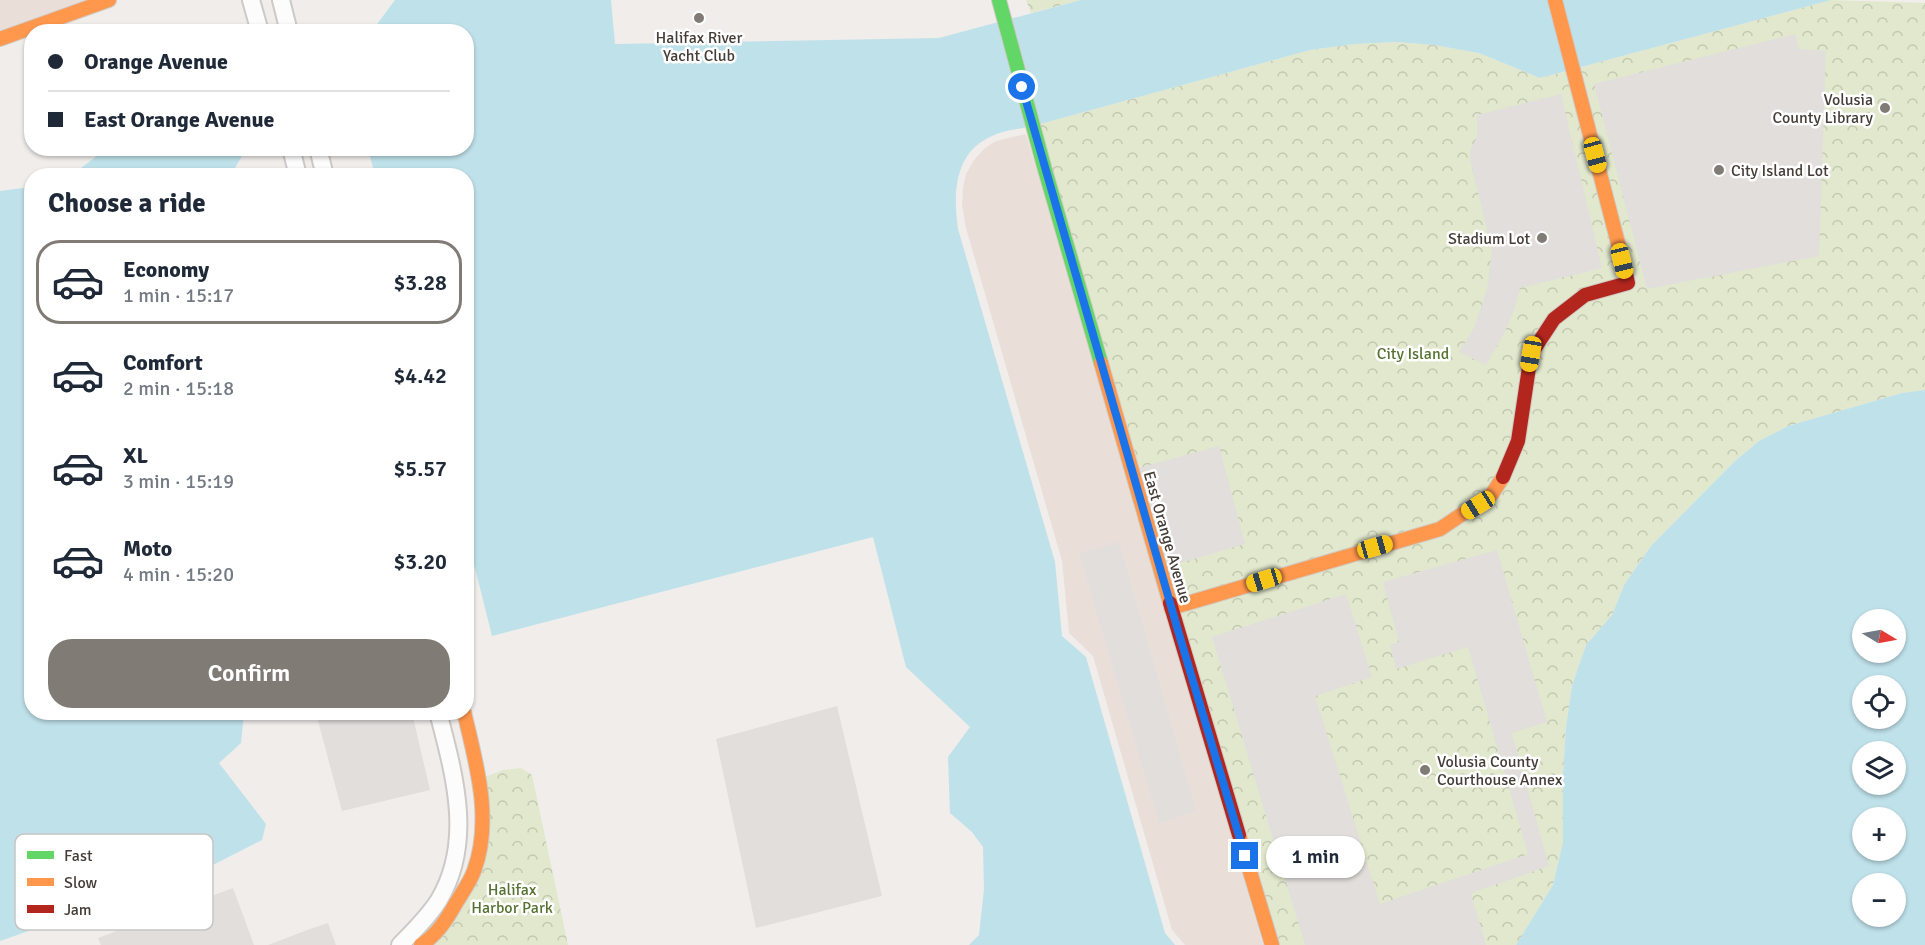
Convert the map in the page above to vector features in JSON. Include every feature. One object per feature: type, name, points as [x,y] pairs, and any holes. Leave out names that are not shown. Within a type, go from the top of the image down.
[{"type":"street","points":[[42,24],[109,0]]},
{"type":"street","points":[[251,0],[258,24]]},
{"type":"street","points":[[281,0],[287,24]]},
{"type":"street","points":[[1171,608],[1440,529],[1478,505],[1492,494],[1506,473],[1518,441],[1522,400],[1531,354],[1554,319],[1586,294],[1628,283],[1555,0]]},
{"type":"street","name":"East Orange Avenue","points":[[1000,5],[1171,608],[1272,945]]},
{"type":"street","points":[[0,39],[24,30]]},
{"type":"street","points":[[400,945],[420,925],[439,899],[453,867],[459,837],[459,804],[440,720]]},
{"type":"street","points":[[421,945],[427,942],[451,911],[473,872],[481,841],[483,813],[479,772],[466,720]]},
{"type":"street","points":[[453,778],[479,772]]},
{"type":"shaded area","points":[[0,0],[87,0],[0,31]]},
{"type":"shaded area","name":"City Island Lot","points":[[1795,34],[1799,49],[1826,51],[1819,256],[1647,289],[1594,84]]},
{"type":"shaded area","name":"Stadium Lot","points":[[1561,94],[1602,268],[1520,288],[1504,334],[1486,365],[1459,352],[1474,328],[1487,289],[1492,250],[1470,160],[1470,150],[1477,137],[1477,115]]},
{"type":"shaded area","points":[[1026,134],[1263,945],[1185,945],[1172,930],[1093,656],[1069,633],[1062,561],[966,228],[962,205],[966,174],[974,160],[985,148],[996,141]]},
{"type":"shaded area","points":[[1219,446],[1245,544],[1160,569],[1131,470]]},
{"type":"shaded area","points":[[1119,542],[1196,811],[1159,823],[1079,553]]},
{"type":"shaded area","points":[[1497,550],[1547,722],[1512,733],[1549,866],[1471,893],[1486,945],[1305,945],[1212,637],[1346,594],[1372,677],[1315,696],[1380,904],[1528,854],[1468,647],[1396,669],[1390,645],[1399,642],[1383,582]]},
{"type":"shaded area","points":[[837,706],[882,896],[756,928],[716,739]]},
{"type":"shaded area","points":[[318,720],[414,720],[430,790],[342,811]]},
{"type":"shaded area","points":[[233,888],[254,945],[101,945],[98,938],[120,930],[213,930],[213,895]]},
{"type":"shaded area","points":[[328,923],[336,945],[268,945],[310,929]]},
{"type":"green space","points":[[1026,0],[1081,0],[1031,13]]},
{"type":"green space","name":"City Island","points":[[1831,0],[1925,3],[1925,390],[1902,393],[1788,426],[1759,441],[1735,461],[1651,546],[1624,585],[1612,615],[1586,645],[1572,686],[1566,727],[1563,775],[1563,842],[1553,885],[1516,945],[1277,945],[1033,126],[1310,50],[1354,44],[1397,42],[1434,45],[1479,53],[1540,78]]},
{"type":"green space","name":"Halifax Harbor Park","points":[[521,768],[532,775],[568,945],[421,945],[473,872],[480,779],[503,770]]},
{"type":"water","points":[[395,0],[611,0],[615,44],[939,38],[1081,0],[1831,0],[1540,78],[1479,53],[1434,45],[1397,42],[1354,44],[1310,50],[1033,126],[1002,132],[979,143],[970,152],[959,175],[956,202],[958,229],[1055,562],[1062,636],[1086,657],[1165,933],[1175,945],[969,945],[979,935],[984,889],[983,847],[972,832],[950,813],[948,757],[970,727],[906,667],[873,537],[492,636],[474,564],[474,168],[373,168],[370,156],[474,156],[474,24],[377,24]]},
{"type":"water","points":[[97,156],[242,156],[235,168],[81,168]]},
{"type":"water","points":[[24,188],[24,720],[243,720],[241,743],[219,763],[266,824],[262,840],[213,865],[213,834],[15,834],[15,930],[31,930],[0,941],[0,191]]},
{"type":"water","points":[[1925,390],[1925,945],[1516,945],[1553,885],[1563,842],[1566,727],[1572,686],[1586,645],[1612,615],[1624,585],[1651,546],[1735,461],[1759,441],[1788,426],[1902,393]]},
{"type":"traffic: fast","points":[[999,0],[1101,363]]},
{"type":"traffic: slow","points":[[42,24],[109,0]]},
{"type":"traffic: slow","points":[[1555,0],[1626,274]]},
{"type":"traffic: slow","points":[[0,39],[24,30]]},
{"type":"traffic: slow","points":[[1101,363],[1170,603]]},
{"type":"traffic: slow","points":[[1171,608],[1440,529],[1492,494],[1503,477]]},
{"type":"traffic: slow","points":[[421,945],[437,932],[449,915],[472,875],[480,851],[481,791],[466,720]]},
{"type":"traffic: slow","points":[[1239,835],[1272,945]]},
{"type":"traffic: jam","points":[[1503,477],[1518,441],[1531,354],[1554,319],[1585,295],[1628,283],[1626,274]]},
{"type":"traffic: jam","points":[[1170,603],[1239,835]]},
{"type":"place","name":"Halifax River Yacht Club","points":[[699,18]]},
{"type":"place","name":"Volusia County Library","points":[[1885,108]]},
{"type":"place","name":"City Island Lot","points":[[1719,170]]},
{"type":"place","name":"Stadium Lot","points":[[1542,238]]},
{"type":"place","name":"Volusia County Courthouse Annex","points":[[1425,770]]},
{"type":"route","points":[[1022,87],[1218,770],[1245,856]]}]
